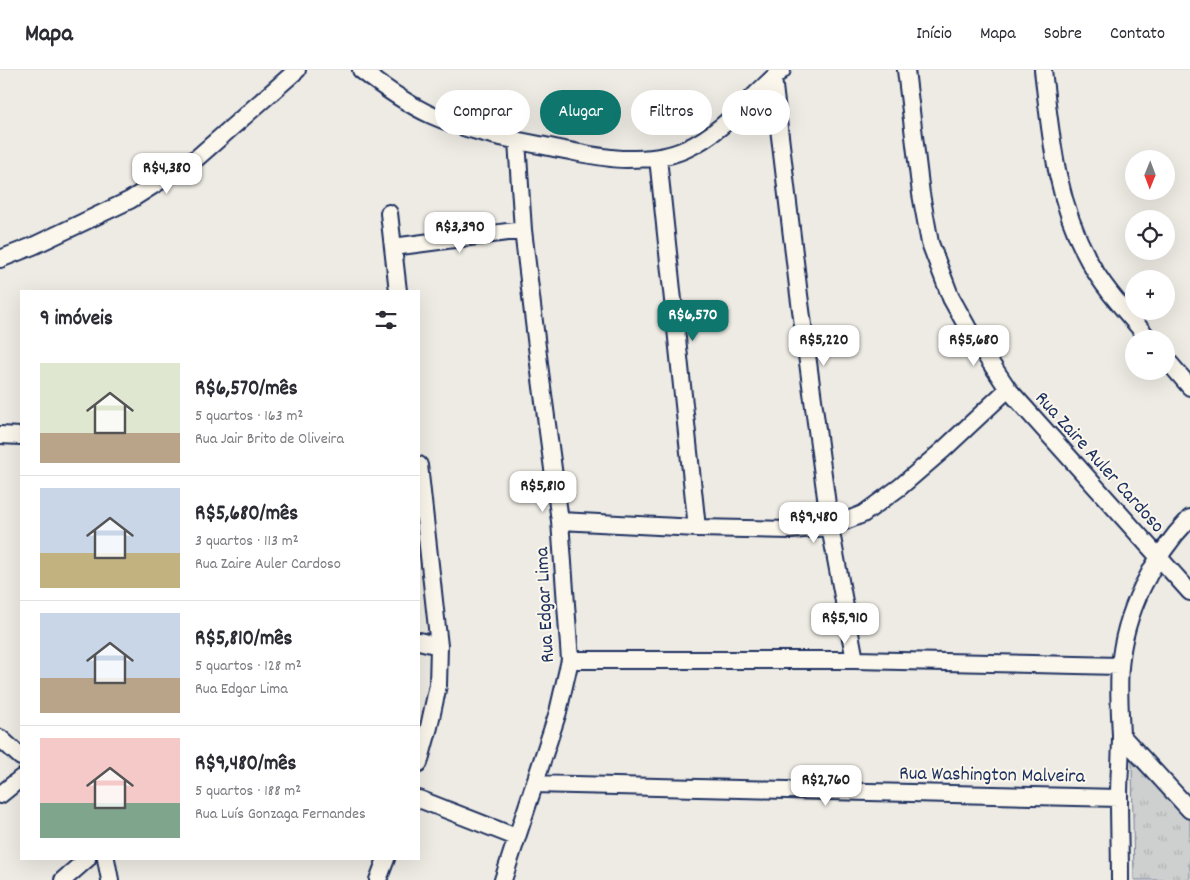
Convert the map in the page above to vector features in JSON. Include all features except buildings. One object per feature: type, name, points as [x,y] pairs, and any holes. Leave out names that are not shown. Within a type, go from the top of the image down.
[{"type":"street","points":[[0,259],[33,246],[130,200],[198,157],[297,70]]},
{"type":"street","points":[[361,70],[394,94],[429,114],[455,125],[517,141],[624,159],[658,158],[686,149],[708,136],[778,74]]},
{"type":"street","name":"Rua Zaire Auler Cardoso","points":[[906,70],[921,194],[930,243],[951,298],[970,332],[1008,389],[1190,592]]},
{"type":"street","points":[[1043,70],[1056,173],[1068,217],[1089,262],[1113,296],[1141,330]]},
{"type":"street","points":[[778,74],[800,304],[830,527],[855,660]]},
{"type":"street","name":"Rua Edgar Lima","points":[[503,880],[558,712],[570,660],[560,521],[523,230],[517,141]]},
{"type":"street","points":[[658,158],[697,528]]},
{"type":"street","points":[[389,213],[398,290]]},
{"type":"street","points":[[393,247],[523,230]]},
{"type":"street","points":[[1175,370],[1190,388]]},
{"type":"street","points":[[560,521],[697,528],[791,530],[830,527],[863,514],[900,487],[1008,389]]},
{"type":"street","points":[[0,435],[20,436]]},
{"type":"street","points":[[420,473],[439,646],[438,684],[420,759]]},
{"type":"street","points":[[1120,880],[1119,798],[1121,735],[1119,697],[1120,666],[1124,639],[1134,607],[1158,557],[1173,536],[1190,518]]},
{"type":"street","points":[[420,641],[439,646]]},
{"type":"street","points":[[570,660],[855,660],[1120,666]]},
{"type":"street","points":[[1121,735],[1190,810]]},
{"type":"street","points":[[0,738],[20,756]]},
{"type":"street","points":[[0,795],[20,779]]},
{"type":"street","name":"Rua Washington Malveira","points":[[534,784],[1119,798]]},
{"type":"street","points":[[420,799],[516,837]]},
{"type":"street","points":[[63,880],[85,860]]},
{"type":"street","points":[[106,860],[110,880]]},
{"type":"street","points":[[378,880],[386,860]]},
{"type":"green space","points":[[1132,762],[1190,816],[1190,880],[1134,880]]}]
